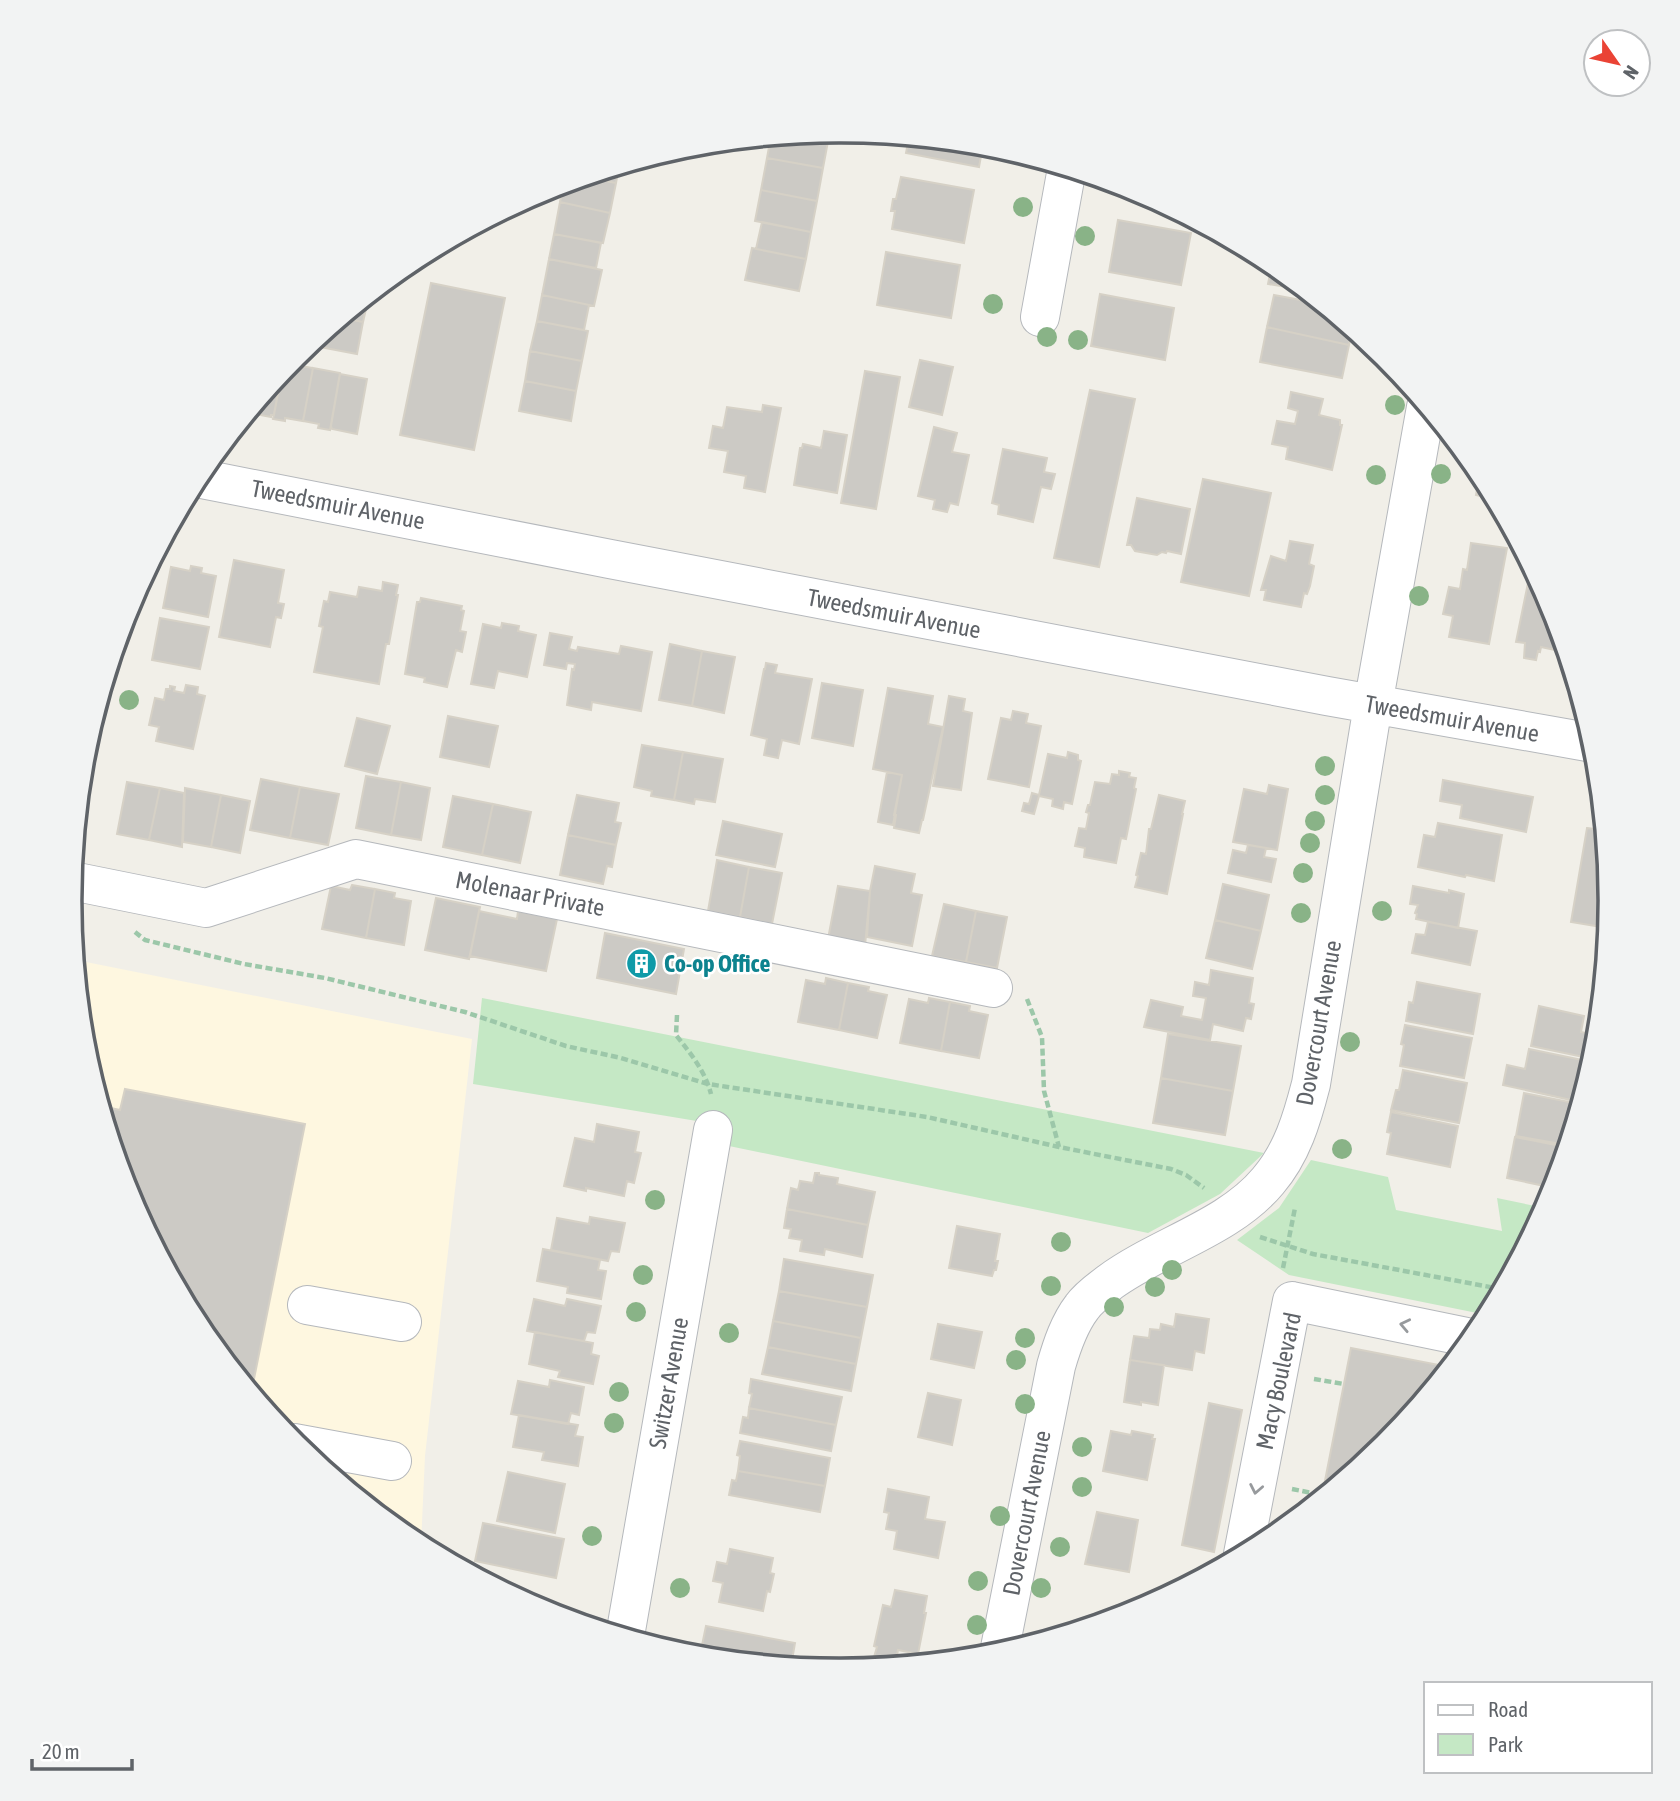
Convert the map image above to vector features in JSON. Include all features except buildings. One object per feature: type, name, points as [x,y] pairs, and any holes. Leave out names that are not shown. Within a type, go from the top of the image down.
[{"type":"street","points":[[1040,317],[1065,178]]},
{"type":"street","name":"Dovercourt Avenue","points":[[1001,1641],[1056,1366],[1071,1324],[1083,1306],[1124,1272],[1229,1213],[1266,1184],[1281,1164],[1303,1114],[1311,1084],[1373,705],[1424,418]]},
{"type":"street","name":"Tweedsmuir Avenue","points":[[210,481],[1373,705],[1580,741]]},
{"type":"street","name":"Molenaar Private","points":[[89,885],[206,908],[356,859],[993,988]]},
{"type":"street","name":"Switzer Avenue","points":[[627,1627],[713,1130]]},
{"type":"street","name":"Macy Boulevard","points":[[1246,1541],[1292,1301],[1460,1335]]},
{"type":"street","points":[[307,1305],[402,1322]]},
{"type":"street","points":[[316,1447],[392,1461]]},
{"type":"path","points":[[89,885],[122,922],[145,940],[244,964],[325,978],[465,1012],[566,1046],[621,1058],[708,1084],[927,1117],[1171,1169],[1186,1175],[1204,1188],[1247,1232],[1313,1254],[1491,1287]]},
{"type":"path","points":[[993,988],[1027,998],[1042,1037],[1044,1091],[1059,1147]]},
{"type":"path","points":[[677,1015],[676,1035],[699,1064],[708,1084],[712,1100],[713,1130]]},
{"type":"path","points":[[1292,1301],[1280,1285],[1296,1203]]},
{"type":"shaded area","points":[[85,962],[472,1039],[425,1456],[422,1533],[340,1470],[304,1436],[270,1400],[210,1321],[160,1236],[122,1144],[97,1048]]},
{"type":"green space","points":[[482,998],[1264,1153],[1220,1194],[1148,1233],[729,1146],[733,1127],[473,1084]]},
{"type":"green space","points":[[1311,1160],[1388,1177],[1396,1210],[1502,1231],[1497,1198],[1533,1206],[1520,1236],[1475,1313],[1289,1275],[1237,1240],[1279,1208]]},
{"type":"place","name":"Co-op Office","points":[[641,964]]}]
